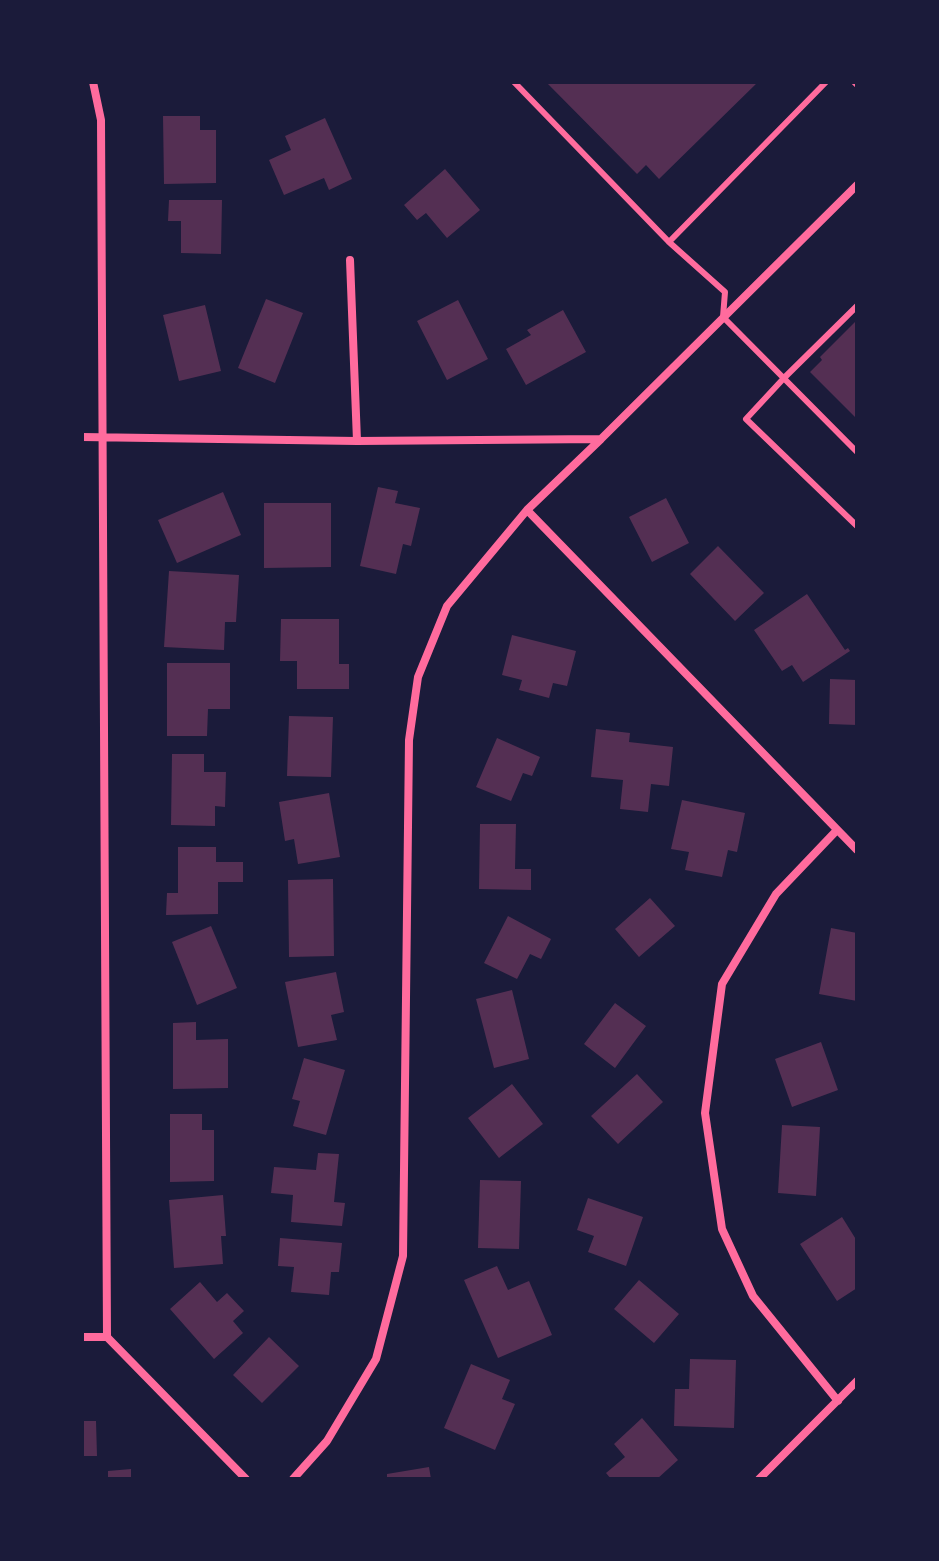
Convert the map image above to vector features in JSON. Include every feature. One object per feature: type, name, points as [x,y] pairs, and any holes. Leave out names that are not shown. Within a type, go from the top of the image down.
[{"type":"street","points":[[93,82],[101,120],[107,1337],[246,1479]]},
{"type":"street","points":[[293,1479],[327,1441],[376,1359],[403,1256],[409,740],[418,677],[447,606],[527,510],[857,185]]},
{"type":"street","points":[[350,260],[357,441]]},
{"type":"street","points":[[82,437],[357,441],[601,439]]},
{"type":"street","points":[[527,510],[857,850]]},
{"type":"street","points":[[837,830],[776,894],[722,984],[705,1113],[722,1229],[753,1296],[838,1401]]},
{"type":"street","points":[[82,1337],[107,1337]]},
{"type":"street","points":[[759,1479],[857,1381]]},
{"type":"lane","points":[[514,82],[669,242],[725,292],[723,317],[857,452]]},
{"type":"lane","points":[[669,242],[826,82]]},
{"type":"lane","points":[[857,306],[746,419],[857,526]]},
{"type":"building","points":[[546,82],[758,82],[659,179],[646,165],[637,174]]},
{"type":"building","points":[[163,116],[200,116],[200,130],[216,130],[216,183],[164,184]]},
{"type":"building","points":[[325,118],[352,179],[329,190],[324,178],[284,195],[269,160],[291,150],[285,136]]},
{"type":"building","points":[[445,169],[480,210],[447,238],[426,213],[417,220],[404,205]]},
{"type":"building","points":[[169,200],[222,200],[221,254],[181,253],[181,221],[168,221]]},
{"type":"building","points":[[266,299],[303,313],[275,383],[238,368]]},
{"type":"building","points":[[458,300],[488,359],[447,380],[417,321]]},
{"type":"building","points":[[205,305],[221,371],[179,381],[163,315]]},
{"type":"building","points":[[563,310],[586,352],[526,385],[506,349],[531,335],[527,330]]},
{"type":"building","points":[[857,320],[857,419],[810,372],[822,360],[820,357]]},
{"type":"building","points":[[378,487],[398,491],[395,503],[420,508],[411,546],[403,544],[396,574],[360,566]]},
{"type":"building","points":[[223,492],[241,535],[177,563],[158,520]]},
{"type":"building","points":[[666,498],[689,543],[652,562],[629,517]]},
{"type":"building","points":[[264,503],[331,503],[331,567],[264,568]]},
{"type":"building","points":[[718,546],[764,593],[735,621],[690,574]]},
{"type":"building","points":[[169,571],[239,575],[236,622],[225,622],[224,650],[164,647]]},
{"type":"building","points":[[807,594],[845,650],[848,648],[850,651],[803,682],[792,665],[782,671],[754,630]]},
{"type":"building","points":[[281,619],[339,619],[339,664],[349,664],[349,689],[297,689],[297,661],[280,661]]},
{"type":"building","points":[[512,635],[576,651],[567,686],[553,683],[549,698],[519,690],[522,680],[502,675]]},
{"type":"building","points":[[167,663],[230,663],[230,709],[208,709],[207,736],[167,736]]},
{"type":"building","points":[[830,679],[857,680],[857,725],[829,724]]},
{"type":"building","points":[[289,716],[333,717],[331,777],[287,776]]},
{"type":"building","points":[[596,729],[630,733],[629,742],[673,747],[669,786],[651,784],[648,812],[620,809],[623,780],[591,777]]},
{"type":"building","points":[[497,738],[540,757],[532,776],[523,773],[511,801],[476,787]]},
{"type":"building","points":[[172,754],[204,754],[204,772],[226,772],[225,807],[215,806],[215,826],[171,825]]},
{"type":"building","points":[[329,793],[340,857],[298,864],[294,839],[285,841],[279,802]]},
{"type":"building","points":[[682,800],[745,813],[737,852],[728,850],[722,877],[685,870],[689,852],[671,849]]},
{"type":"building","points":[[480,824],[516,824],[515,869],[531,869],[531,890],[479,889]]},
{"type":"building","points":[[178,847],[216,847],[216,862],[243,862],[243,882],[218,882],[218,914],[166,915],[167,893],[178,893]]},
{"type":"building","points":[[333,879],[334,956],[289,957],[288,880]]},
{"type":"building","points":[[650,898],[675,926],[639,957],[615,929]]},
{"type":"building","points":[[508,916],[551,939],[541,959],[530,954],[517,979],[484,963]]},
{"type":"building","points":[[211,926],[237,988],[197,1005],[172,942]]},
{"type":"building","points":[[831,928],[857,933],[857,1001],[819,994]]},
{"type":"building","points":[[336,972],[344,1012],[331,1015],[337,1040],[298,1047],[285,982]]},
{"type":"building","points":[[512,990],[529,1059],[494,1068],[476,999]]},
{"type":"building","points":[[615,1003],[646,1026],[615,1068],[584,1044]]},
{"type":"building","points":[[196,1022],[196,1040],[228,1039],[228,1088],[173,1089],[173,1023]]},
{"type":"building","points":[[821,1042],[838,1090],[792,1107],[775,1059]]},
{"type":"building","points":[[304,1058],[345,1070],[326,1135],[293,1126],[300,1101],[292,1099]]},
{"type":"building","points":[[637,1074],[663,1102],[618,1144],[591,1116]]},
{"type":"building","points":[[512,1084],[543,1124],[499,1158],[468,1118]]},
{"type":"building","points":[[170,1114],[202,1114],[202,1130],[214,1130],[214,1181],[170,1182]]},
{"type":"building","points":[[782,1125],[820,1127],[816,1196],[778,1193]]},
{"type":"building","points":[[318,1153],[339,1154],[334,1202],[345,1203],[342,1226],[291,1222],[293,1195],[271,1193],[274,1167],[316,1170]]},
{"type":"building","points":[[480,1180],[521,1181],[519,1249],[478,1248]]},
{"type":"building","points":[[223,1195],[226,1236],[221,1236],[223,1264],[174,1268],[169,1200]]},
{"type":"building","points":[[588,1198],[643,1217],[626,1266],[588,1252],[594,1236],[577,1230]]},
{"type":"building","points":[[842,1217],[857,1241],[857,1288],[837,1301],[800,1244]]},
{"type":"building","points":[[280,1238],[342,1243],[339,1272],[331,1272],[329,1295],[291,1292],[294,1267],[278,1266]]},
{"type":"building","points":[[497,1266],[508,1290],[529,1281],[552,1335],[498,1358],[464,1280]]},
{"type":"building","points":[[639,1280],[679,1314],[654,1343],[614,1309]]},
{"type":"building","points":[[200,1282],[217,1302],[227,1293],[244,1311],[233,1321],[243,1333],[214,1359],[170,1309]]},
{"type":"building","points":[[269,1337],[299,1366],[262,1403],[233,1375]]},
{"type":"building","points":[[690,1359],[736,1360],[734,1428],[674,1426],[675,1389],[689,1389]]},
{"type":"building","points":[[471,1364],[510,1380],[502,1399],[515,1404],[495,1450],[444,1428]]},
{"type":"building","points":[[642,1418],[678,1460],[657,1479],[611,1479],[606,1473],[625,1457],[614,1444]]},
{"type":"building","points":[[82,1421],[96,1421],[97,1456],[82,1456]]},
{"type":"building","points":[[429,1467],[431,1479],[387,1479],[387,1474]]},
{"type":"building","points":[[131,1469],[131,1479],[108,1479],[108,1471]]}]
